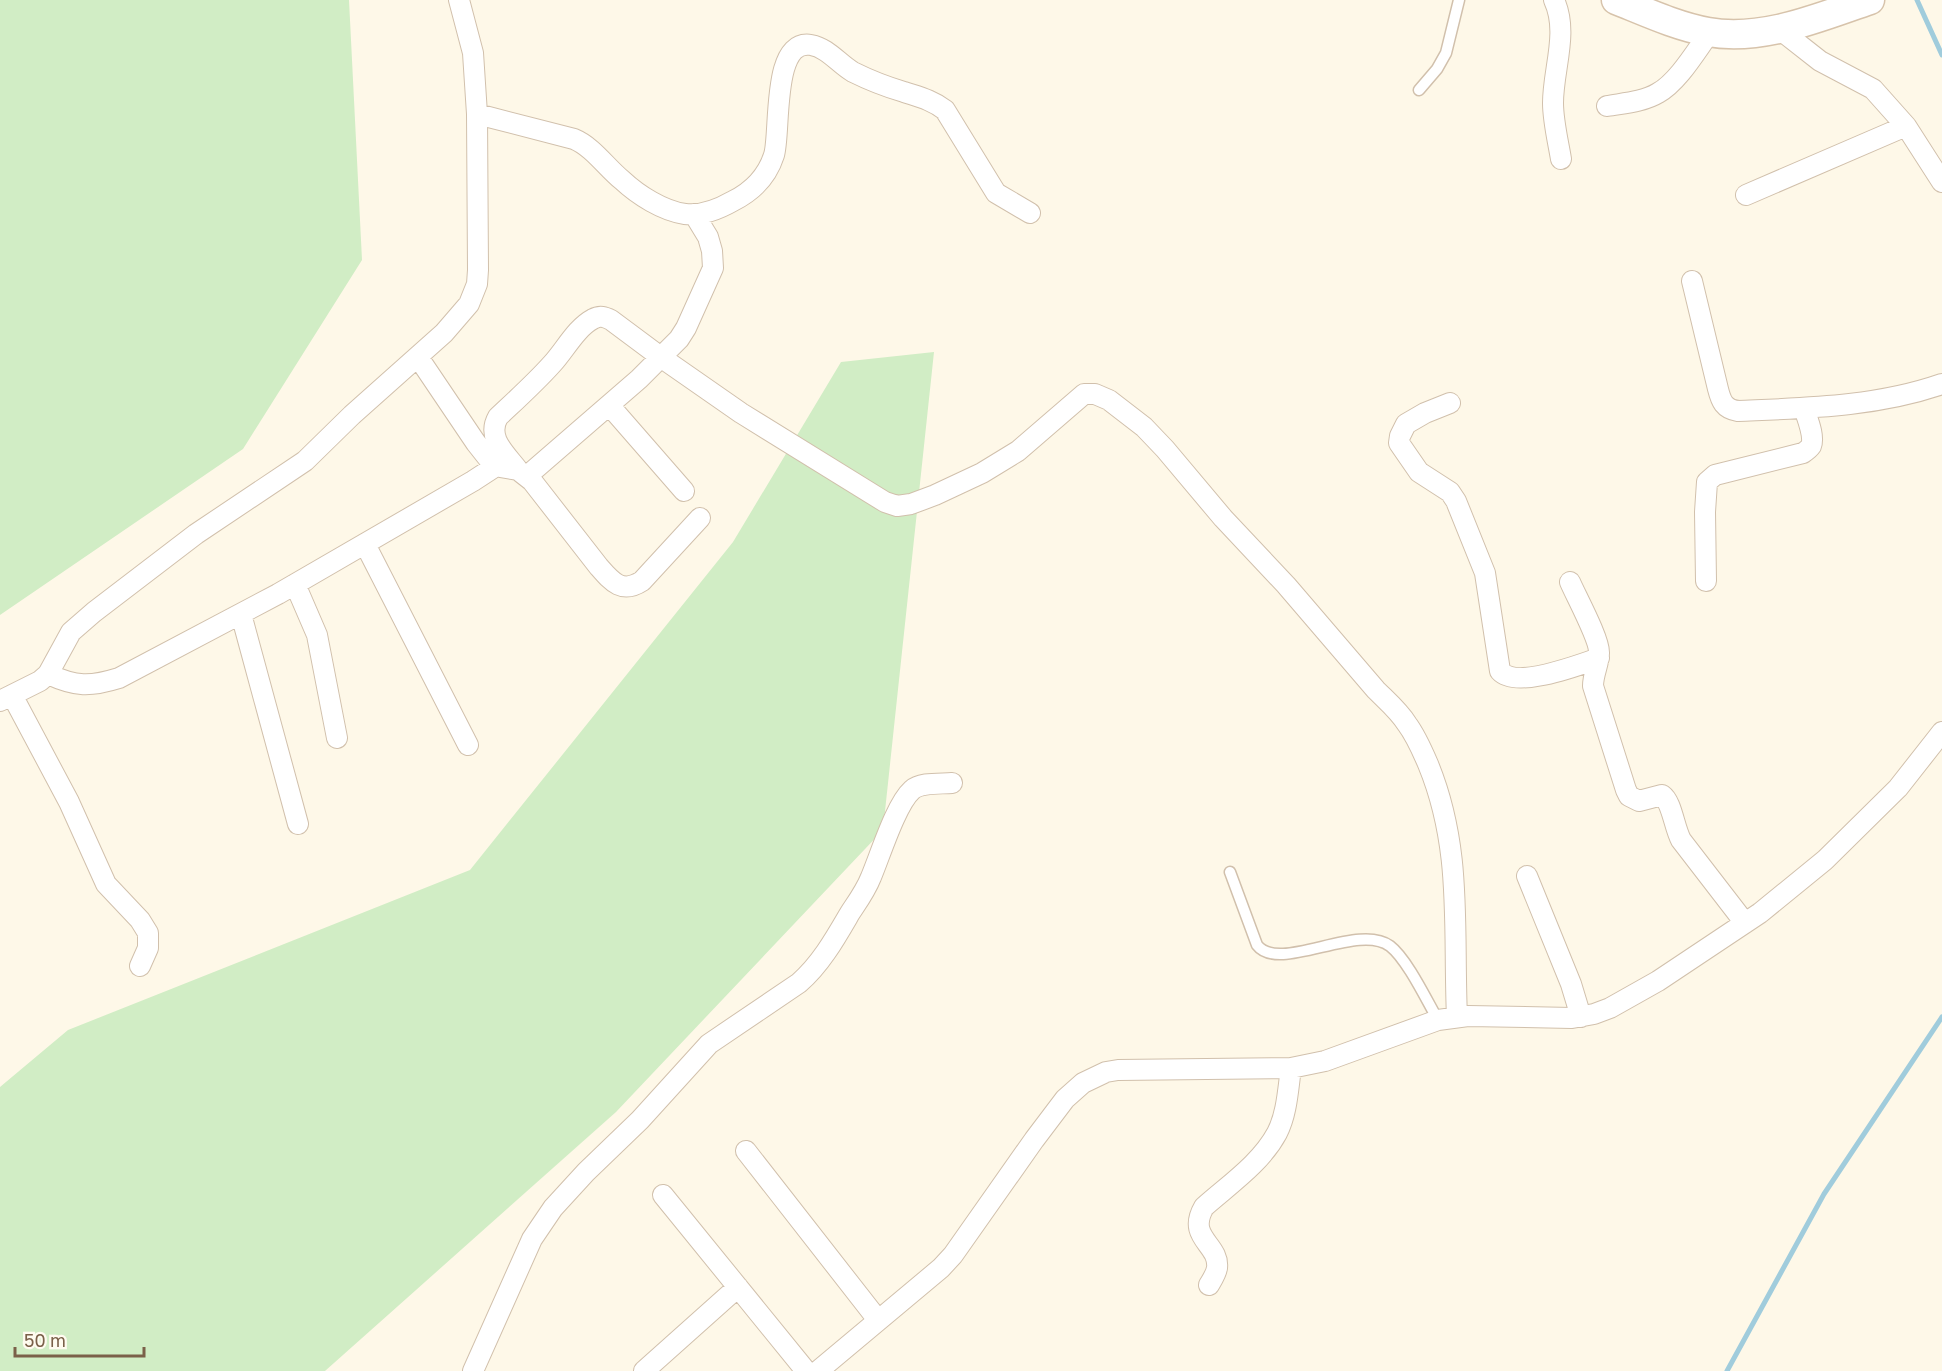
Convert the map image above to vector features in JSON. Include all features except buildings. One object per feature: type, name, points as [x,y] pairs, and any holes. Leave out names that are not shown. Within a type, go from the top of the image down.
[{"type":"main road","points":[[1616,0],[1685,26],[1710,32],[1734,34],[1778,28],[1870,0]]},
{"type":"street","points":[[140,966],[148,948],[148,933],[140,920],[106,884],[69,802],[6,698],[40,681],[50,670],[71,632],[89,616],[196,534],[305,461],[352,415],[444,333],[469,304],[477,284],[477,114],[473,53],[459,0]]},
{"type":"street","points":[[1554,0],[1560,13],[1561,26],[1552,106],[1561,159]]},
{"type":"street","points":[[1778,28],[1820,61],[1873,89],[1906,126],[1942,182]]},
{"type":"street","points":[[1607,106],[1647,98],[1659,92],[1679,73],[1710,32]]},
{"type":"street","points":[[477,114],[580,142],[637,192],[665,208],[684,214],[694,214],[724,206],[747,194],[758,185],[769,168],[778,138],[782,78],[792,52],[803,45],[819,48],[852,71],[882,85],[936,103],[945,110],[996,193],[1030,213]]},
{"type":"street","points":[[1746,195],[1906,126]]},
{"type":"street","points":[[523,473],[609,405],[662,358],[679,339],[713,268],[708,237],[694,214]]},
{"type":"street","points":[[1692,281],[1718,389],[1726,408],[1738,411],[1842,405],[1880,399],[1942,384]]},
{"type":"street","points":[[700,518],[642,580],[627,587],[618,585],[610,580],[497,443],[494,434],[498,417],[533,384],[594,318],[605,317],[741,413],[885,502],[897,506],[911,504],[935,495],[982,473],[1018,451],[1084,394],[1095,394],[1108,400],[1144,427],[1165,449],[1223,518],[1401,715],[1419,744],[1443,806],[1453,859],[1456,896],[1457,1017]]},
{"type":"street","points":[[418,357],[476,443],[496,466],[523,473]]},
{"type":"street","points":[[1450,403],[1406,424],[1399,443],[1419,472],[1450,492],[1456,501],[1485,573],[1500,671],[1507,677],[1534,676],[1564,670],[1599,658]]},
{"type":"street","points":[[609,405],[684,491]]},
{"type":"street","points":[[1706,581],[1707,482],[1715,475],[1803,453],[1811,446],[1811,436],[1804,408]]},
{"type":"street","points":[[50,670],[67,683],[79,685],[95,685],[120,678],[295,584],[496,466]]},
{"type":"street","points":[[365,543],[468,745]]},
{"type":"street","points":[[1570,582],[1598,645],[1599,658],[1593,676],[1595,697],[1629,796],[1639,801],[1662,795],[1667,799],[1673,823],[1681,840],[1745,923]]},
{"type":"street","points":[[295,584],[317,635],[337,738]]},
{"type":"street","points":[[241,614],[298,824]]},
{"type":"street","points":[[818,1371],[941,1268],[953,1255],[1034,1140],[1065,1099],[1083,1083],[1106,1072],[1118,1070],[1291,1068],[1325,1061],[1437,1020],[1457,1017],[1581,1017],[1610,1008],[1658,981],[1770,905],[1833,852],[1898,788],[1942,732]]},
{"type":"street","points":[[473,1371],[532,1239],[553,1208],[709,1044],[799,983],[810,973],[870,881],[904,799],[913,789],[921,786],[952,783]]},
{"type":"street","points":[[1527,876],[1571,984],[1581,1017]]},
{"type":"street","points":[[1209,1286],[1214,1275],[1216,1261],[1200,1232],[1198,1223],[1200,1215],[1204,1207],[1255,1162],[1278,1132],[1283,1118],[1291,1068]]},
{"type":"street","points":[[746,1150],[878,1320]]},
{"type":"street","points":[[663,1195],[806,1371]]},
{"type":"street","points":[[644,1371],[738,1287]]},
{"type":"lane","points":[[1419,90],[1437,69],[1446,53],[1459,0]]},
{"type":"lane","points":[[1230,872],[1257,945],[1261,950],[1268,954],[1280,955],[1360,940],[1383,942],[1392,947],[1403,960],[1437,1020]]},
{"type":"green space","points":[[0,0],[349,0],[362,260],[243,449],[0,615]]},
{"type":"green space","points":[[934,352],[883,830],[616,1112],[325,1371],[0,1371],[0,1087],[68,1030],[470,870],[733,542],[841,362]]},
{"type":"waterway","points":[[1917,0],[1942,55]]},
{"type":"waterway","points":[[1727,1371],[1824,1194],[1942,1017]]}]
